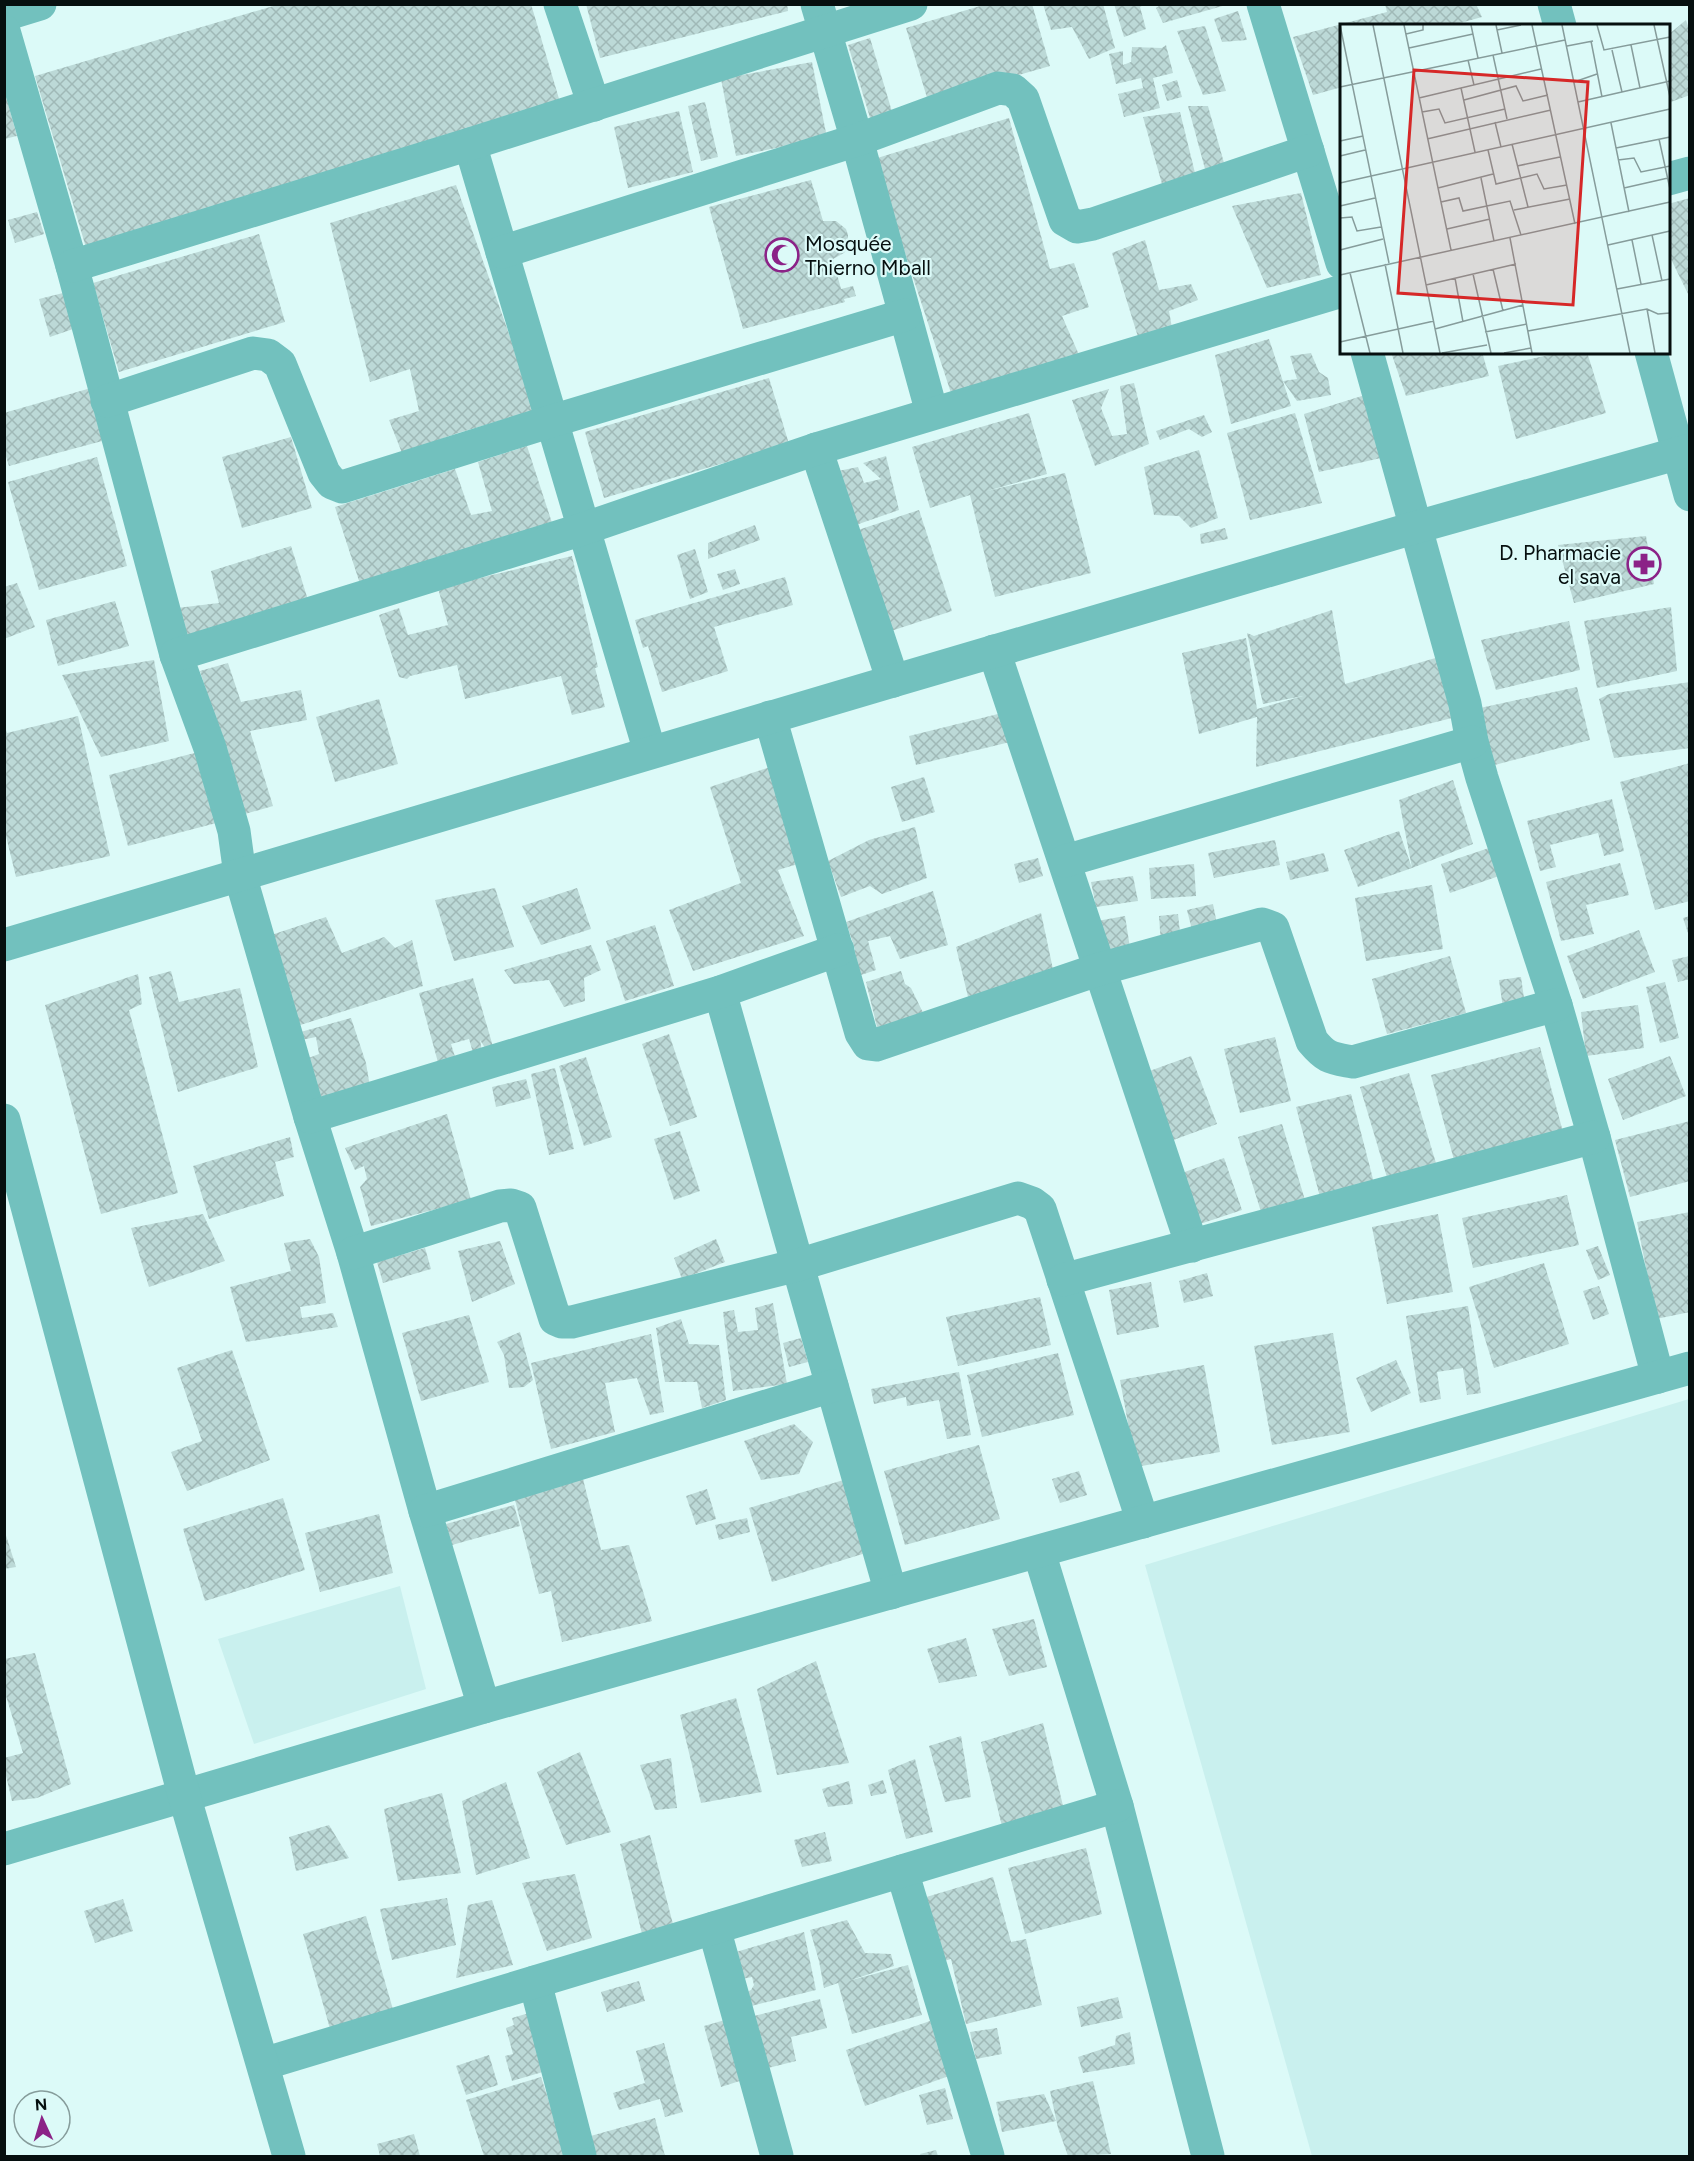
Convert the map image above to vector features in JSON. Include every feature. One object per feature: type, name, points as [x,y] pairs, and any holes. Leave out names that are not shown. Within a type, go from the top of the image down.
[{"type":"street","points":[[4,15],[40,4]]},
{"type":"street","points":[[560,4],[594,105]]},
{"type":"street","points":[[72,266],[594,105],[821,18],[911,4]]},
{"type":"street","points":[[1263,4],[1340,260]]},
{"type":"street","points":[[821,18],[932,413]]},
{"type":"street","points":[[4,32],[72,266],[176,655],[210,748],[234,831],[240,875],[310,1118],[354,1252],[425,1511],[484,1707]]},
{"type":"street","points":[[502,252],[857,140],[998,88],[1013,90],[1023,99],[1065,220],[1077,227],[1308,151]]},
{"type":"street","points":[[470,144],[650,752]]},
{"type":"street","points":[[1670,178],[1689,173]]},
{"type":"street","points":[[176,655],[583,529],[816,449],[1340,291]]},
{"type":"street","points":[[107,401],[253,353],[268,356],[280,364],[324,473],[332,483],[342,487],[904,315]]},
{"type":"street","points":[[1368,354],[1465,704],[1482,778],[1556,1005],[1658,1377]]},
{"type":"street","points":[[1652,354],[1684,452],[1689,495]]},
{"type":"street","points":[[816,449],[893,681]]},
{"type":"street","points":[[4,945],[994,651],[1417,527],[1684,452]]},
{"type":"street","points":[[994,651],[1192,1246]]},
{"type":"street","points":[[770,717],[861,1033],[868,1044],[876,1045],[1100,969],[1262,924],[1273,928],[1312,1041],[1324,1055],[1353,1062],[1556,1005]]},
{"type":"street","points":[[1065,861],[1472,742]]},
{"type":"street","points":[[310,1118],[720,992],[838,950]]},
{"type":"street","points":[[720,992],[891,1593]]},
{"type":"street","points":[[4,1120],[184,1795],[289,2157]]},
{"type":"street","points":[[1063,1280],[1594,1137]]},
{"type":"street","points":[[354,1252],[500,1206],[512,1205],[520,1208],[555,1319],[572,1322],[798,1265],[1018,1198],[1040,1209],[1143,1522]]},
{"type":"street","points":[[4,1849],[484,1707],[1689,1368]]},
{"type":"street","points":[[425,1511],[832,1386]]},
{"type":"street","points":[[1039,1552],[1117,1806],[1208,2157]]},
{"type":"street","points":[[262,2064],[1117,1806]]},
{"type":"street","points":[[902,1871],[988,2157]]},
{"type":"street","points":[[714,1928],[777,2157]]},
{"type":"street","points":[[535,1982],[580,2157]]},
{"type":"shaded area","points":[[1689,1399],[1689,2156],[1312,2156],[1145,1565]]},
{"type":"shaded area","points":[[400,1586],[426,1689],[254,1744],[218,1639]]},
{"type":"building","points":[[280,4],[531,4],[562,109],[87,251],[35,76]]},
{"type":"building","points":[[586,4],[787,4],[788,11],[600,58]]},
{"type":"building","points":[[987,4],[1032,4],[1050,66],[928,101],[906,28]]},
{"type":"building","points":[[1043,4],[1103,4],[1115,48],[1089,59],[1072,27],[1051,30]]},
{"type":"building","points":[[1114,4],[1145,4],[1140,7],[1146,29],[1124,37]]},
{"type":"building","points":[[1162,4],[1226,5],[1163,23],[1156,8]]},
{"type":"building","points":[[1385,4],[1476,4],[1482,17],[1456,24],[1342,24],[1387,12]]},
{"type":"building","points":[[1238,11],[1247,40],[1222,42],[1214,19]]},
{"type":"building","points":[[1686,20],[1690,32],[1690,95],[1670,102],[1670,33]]},
{"type":"building","points":[[1340,24],[1340,88],[1313,95],[1293,37]]},
{"type":"building","points":[[1205,26],[1226,91],[1203,95],[1177,31]]},
{"type":"building","points":[[870,38],[893,115],[871,121],[848,45]]},
{"type":"building","points":[[1166,45],[1173,73],[1153,78],[1160,108],[1124,117],[1118,94],[1143,88],[1141,78],[1116,84],[1109,54],[1123,51],[1123,65],[1131,62],[1132,47],[1162,48]]},
{"type":"building","points":[[812,62],[827,138],[736,156],[721,79]]},
{"type":"building","points":[[1177,80],[1182,97],[1167,101],[1162,85]]},
{"type":"building","points":[[4,89],[17,136],[4,139]]},
{"type":"building","points":[[705,102],[718,157],[701,161],[688,106]]},
{"type":"building","points":[[1188,106],[1208,106],[1224,163],[1205,169]]},
{"type":"building","points":[[679,111],[693,172],[628,188],[614,127]]},
{"type":"building","points":[[1180,112],[1195,173],[1162,184],[1143,117]]},
{"type":"building","points":[[1009,118],[1050,269],[1074,263],[1089,307],[1062,316],[1080,357],[951,393],[874,159]]},
{"type":"building","name":"Mosquée Thierno Mball","points":[[811,180],[823,221],[836,221],[846,229],[848,248],[833,259],[841,289],[853,286],[856,296],[844,299],[845,302],[743,329],[709,207]]},
{"type":"building","points":[[456,185],[536,410],[458,433],[402,453],[389,420],[419,411],[410,369],[370,382],[330,223]]},
{"type":"building","points":[[1301,193],[1321,275],[1267,288],[1232,206]]},
{"type":"building","points":[[1690,198],[1690,298],[1670,257],[1670,203]]},
{"type":"building","points":[[37,212],[44,234],[15,243],[8,220]]},
{"type":"building","points":[[259,234],[285,322],[119,372],[93,283]]},
{"type":"building","points":[[1145,240],[1159,290],[1191,284],[1198,300],[1169,311],[1172,328],[1138,337],[1112,253]]},
{"type":"building","points":[[63,293],[73,329],[50,337],[39,299]]},
{"type":"building","points":[[1269,339],[1291,406],[1231,424],[1215,355]]},
{"type":"building","points":[[1311,353],[1319,372],[1328,378],[1331,395],[1297,401],[1283,381],[1297,379],[1290,356]]},
{"type":"building","points":[[1392,354],[1483,354],[1489,376],[1406,396]]},
{"type":"building","points":[[1554,354],[1588,354],[1606,413],[1516,439],[1498,366]]},
{"type":"building","points":[[769,378],[789,444],[604,498],[585,432]]},
{"type":"building","points":[[1134,383],[1149,444],[1095,466],[1072,400],[1109,389],[1101,408],[1112,436],[1127,434],[1120,386]]},
{"type":"building","points":[[91,388],[106,440],[9,466],[4,450],[4,413]]},
{"type":"building","points":[[1365,395],[1381,458],[1319,472],[1304,414]]},
{"type":"building","points":[[1029,413],[1047,474],[987,491],[1065,473],[1091,573],[995,597],[970,495],[930,508],[912,447]]},
{"type":"building","points":[[1295,413],[1322,503],[1250,520],[1227,433]]},
{"type":"building","points":[[1204,415],[1212,432],[1202,437],[1189,429],[1160,440],[1156,431]]},
{"type":"building","points":[[291,437],[312,508],[242,528],[222,457]]},
{"type":"building","points":[[527,446],[554,529],[362,590],[335,507],[455,469],[471,515],[492,511],[478,462]]},
{"type":"building","points":[[1199,450],[1218,518],[1191,528],[1179,516],[1154,515],[1144,467]]},
{"type":"building","points":[[886,456],[899,510],[853,526],[833,472],[858,467],[864,483],[881,479],[863,463]]},
{"type":"building","points":[[97,457],[127,566],[39,590],[8,482]]},
{"type":"building","points":[[919,510],[952,611],[891,631],[858,530]]},
{"type":"building","points":[[755,525],[760,540],[708,559],[708,543]]},
{"type":"building","points":[[1225,528],[1228,539],[1201,544],[1200,534]]},
{"type":"building","points":[[1646,536],[1654,584],[1574,603],[1558,545]]},
{"type":"building","points":[[291,546],[308,600],[186,640],[177,608],[219,603],[211,571]]},
{"type":"building","points":[[695,549],[708,592],[690,599],[677,555]]},
{"type":"building","points":[[572,556],[605,707],[572,715],[561,676],[465,699],[457,665],[410,676],[407,679],[399,677],[379,615],[399,608],[408,635],[448,625],[438,588]]},
{"type":"building","points":[[735,569],[740,584],[723,590],[717,574]]},
{"type":"building","points":[[785,577],[793,605],[714,627],[728,671],[662,692],[648,646],[643,648],[635,620]]},
{"type":"building","points":[[17,583],[35,627],[4,639],[4,587]]},
{"type":"building","points":[[115,601],[129,646],[58,666],[46,620]]},
{"type":"building","points":[[1671,607],[1677,671],[1597,688],[1584,621]]},
{"type":"building","points":[[1332,610],[1345,684],[1439,657],[1460,716],[1256,767],[1257,717],[1199,734],[1182,653],[1246,638],[1257,709],[1303,696],[1263,704],[1247,633],[1254,636]]},
{"type":"building","points":[[1569,621],[1580,670],[1496,690],[1481,640]]},
{"type":"building","points":[[154,660],[169,741],[101,757],[62,675]]},
{"type":"building","points":[[228,663],[241,702],[301,690],[307,720],[250,731],[273,806],[245,814],[200,671]]},
{"type":"building","points":[[1690,682],[1690,748],[1614,758],[1599,699],[1609,694]]},
{"type":"building","points":[[1577,687],[1590,740],[1487,767],[1471,710]]},
{"type":"building","points":[[379,699],[398,764],[335,782],[316,717]]},
{"type":"building","points":[[1002,713],[1010,742],[916,765],[909,736]]},
{"type":"building","points":[[78,716],[110,856],[16,877],[4,828],[4,724],[7,733]]},
{"type":"building","points":[[210,749],[228,820],[128,846],[109,775]]},
{"type":"building","points":[[1690,763],[1690,901],[1655,910],[1620,782]]},
{"type":"building","points":[[770,767],[801,863],[778,870],[804,936],[693,971],[669,910],[741,883],[710,787]]},
{"type":"building","points":[[924,777],[935,812],[902,822],[891,787]]},
{"type":"building","points":[[1453,780],[1473,844],[1412,868],[1399,800]]},
{"type":"building","points":[[1612,799],[1624,851],[1604,856],[1598,833],[1550,845],[1556,867],[1540,871],[1527,821]]},
{"type":"building","points":[[915,827],[927,878],[882,894],[870,886],[841,897],[828,861],[869,840]]},
{"type":"building","points":[[1399,831],[1412,868],[1358,887],[1344,850]]},
{"type":"building","points":[[1275,840],[1280,865],[1214,878],[1208,853]]},
{"type":"building","points":[[1489,848],[1499,876],[1450,893],[1441,864]]},
{"type":"building","points":[[1324,853],[1329,871],[1290,880],[1286,862]]},
{"type":"building","points":[[1038,858],[1043,876],[1019,883],[1014,864]]},
{"type":"building","points":[[1620,863],[1629,895],[1586,905],[1594,934],[1561,941],[1546,882]]},
{"type":"building","points":[[1194,864],[1196,896],[1151,899],[1149,868]]},
{"type":"building","points":[[1133,876],[1138,901],[1096,907],[1091,882]]},
{"type":"building","points":[[1432,885],[1443,949],[1366,961],[1355,898]]},
{"type":"building","points":[[495,888],[514,947],[454,961],[435,900]]},
{"type":"building","points":[[577,888],[591,929],[541,945],[522,906]]},
{"type":"building","points":[[933,891],[948,945],[900,959],[890,936],[868,941],[876,970],[858,976],[852,959],[855,949],[846,922]]},
{"type":"building","points":[[1213,904],[1217,924],[1192,930],[1187,910]]},
{"type":"building","points":[[1041,913],[1054,974],[970,1005],[956,947]]},
{"type":"building","points":[[1178,914],[1181,942],[1161,945],[1159,916]]},
{"type":"building","points":[[1125,916],[1130,948],[1103,953],[1097,921]]},
{"type":"building","points":[[1690,916],[1690,936],[1689,936],[1683,918]]},
{"type":"building","points":[[326,917],[342,953],[384,937],[395,948],[412,940],[423,986],[294,1027],[268,936]]},
{"type":"building","points":[[655,925],[674,986],[625,1001],[606,941]]},
{"type":"building","points":[[1639,930],[1655,972],[1583,999],[1567,956]]},
{"type":"building","points":[[591,945],[601,970],[584,978],[585,1001],[564,1007],[549,980],[514,984],[504,970]]},
{"type":"building","points":[[1450,956],[1466,1013],[1387,1034],[1372,979]]},
{"type":"building","points":[[1690,956],[1690,979],[1678,982],[1672,960]]},
{"type":"building","points":[[171,971],[179,1002],[240,988],[258,1067],[178,1092],[149,977]]},
{"type":"building","points":[[901,971],[905,984],[911,988],[929,1025],[880,1039],[866,982]]},
{"type":"building","points":[[138,974],[142,1004],[129,1010],[178,1193],[101,1214],[45,1005]]},
{"type":"building","points":[[1521,977],[1525,1005],[1503,1008],[1499,980]]},
{"type":"building","points":[[473,978],[494,1050],[487,1051],[480,1040],[482,1052],[474,1056],[469,1039],[451,1044],[457,1063],[439,1066],[419,993]]},
{"type":"building","points":[[1665,982],[1679,1038],[1660,1043],[1646,987]]},
{"type":"building","points":[[1638,1005],[1644,1048],[1586,1056],[1581,1012]]},
{"type":"building","points":[[351,1018],[366,1063],[370,1087],[312,1099],[306,1059],[319,1054],[316,1037],[301,1040],[297,1033]]},
{"type":"building","points":[[669,1034],[697,1117],[670,1126],[642,1044]]},
{"type":"building","points":[[1275,1037],[1291,1101],[1240,1113],[1224,1049]]},
{"type":"building","points":[[1540,1047],[1563,1132],[1454,1160],[1431,1075]]},
{"type":"building","points":[[1191,1056],[1217,1124],[1168,1142],[1144,1073]]},
{"type":"building","points":[[1670,1056],[1686,1096],[1623,1120],[1608,1079]]},
{"type":"building","points":[[586,1057],[612,1137],[584,1146],[559,1066]]},
{"type":"building","points":[[555,1068],[574,1149],[549,1155],[531,1074]]},
{"type":"building","points":[[1409,1073],[1438,1170],[1389,1184],[1360,1087]]},
{"type":"building","points":[[526,1079],[531,1098],[496,1107],[492,1087]]},
{"type":"building","points":[[1351,1094],[1374,1183],[1320,1197],[1296,1107]]},
{"type":"building","points":[[447,1114],[471,1200],[371,1226],[360,1187],[367,1179],[364,1166],[355,1170],[345,1148]]},
{"type":"building","points":[[1690,1121],[1690,1181],[1630,1197],[1615,1140]]},
{"type":"building","points":[[1282,1124],[1305,1200],[1261,1212],[1238,1137]]},
{"type":"building","points":[[680,1131],[700,1191],[674,1200],[654,1139]]},
{"type":"building","points":[[290,1137],[294,1157],[275,1162],[284,1196],[209,1219],[193,1166]]},
{"type":"building","points":[[1224,1158],[1242,1210],[1197,1225],[1179,1174]]},
{"type":"building","points":[[1567,1195],[1579,1245],[1473,1268],[1462,1218]]},
{"type":"building","points":[[1690,1212],[1690,1312],[1656,1319],[1637,1222]]},
{"type":"building","points":[[203,1214],[225,1261],[149,1287],[131,1228]]},
{"type":"building","points":[[1438,1214],[1453,1292],[1387,1304],[1372,1227]]},
{"type":"building","points":[[310,1239],[319,1257],[326,1303],[300,1307],[302,1318],[333,1313],[338,1327],[246,1342],[230,1287],[291,1271],[284,1243]]},
{"type":"building","points":[[716,1239],[725,1262],[682,1279],[674,1258]]},
{"type":"building","points":[[500,1241],[515,1284],[472,1302],[458,1251]]},
{"type":"building","points":[[1598,1246],[1610,1275],[1598,1280],[1586,1250]]},
{"type":"building","points":[[425,1248],[431,1269],[383,1283],[377,1262]]},
{"type":"building","points":[[1544,1263],[1569,1344],[1494,1368],[1469,1287]]},
{"type":"building","points":[[1207,1273],[1213,1296],[1184,1303],[1179,1281]]},
{"type":"building","points":[[1151,1282],[1159,1327],[1117,1335],[1109,1290]]},
{"type":"building","points":[[1599,1286],[1609,1314],[1593,1320],[1583,1291]]},
{"type":"building","points":[[1040,1297],[1051,1345],[958,1366],[946,1317]]},
{"type":"building","points":[[773,1303],[787,1384],[733,1391],[723,1312],[734,1310],[738,1332],[758,1330],[755,1308]]},
{"type":"building","points":[[1468,1306],[1481,1393],[1467,1395],[1463,1368],[1437,1372],[1441,1399],[1420,1403],[1406,1316]]},
{"type":"building","points":[[469,1315],[489,1382],[421,1401],[402,1333]]},
{"type":"building","points":[[681,1319],[689,1344],[719,1345],[726,1400],[702,1408],[697,1382],[665,1382],[656,1328]]},
{"type":"building","points":[[520,1332],[533,1380],[524,1387],[509,1388],[504,1355],[497,1342]]},
{"type":"building","points":[[1333,1333],[1350,1432],[1272,1445],[1254,1346]]},
{"type":"building","points":[[651,1334],[664,1412],[650,1415],[637,1378],[605,1383],[615,1432],[551,1449],[531,1363]]},
{"type":"building","points":[[801,1338],[808,1362],[789,1367],[783,1343]]},
{"type":"building","points":[[232,1350],[270,1460],[187,1491],[171,1452],[202,1441],[177,1368]]},
{"type":"building","points":[[1058,1353],[1074,1415],[982,1437],[967,1375]]},
{"type":"building","points":[[1396,1360],[1411,1393],[1371,1412],[1356,1378]]},
{"type":"building","points":[[1204,1365],[1220,1452],[1136,1467],[1120,1380]]},
{"type":"building","points":[[959,1372],[971,1435],[947,1439],[939,1400],[907,1406],[906,1397],[874,1404],[871,1389]]},
{"type":"building","points":[[794,1424],[813,1442],[799,1474],[761,1480],[744,1441]]},
{"type":"building","points":[[979,1445],[1000,1519],[905,1545],[884,1471]]},
{"type":"building","points":[[1079,1471],[1087,1495],[1060,1503],[1052,1479]]},
{"type":"building","points":[[583,1479],[601,1550],[629,1545],[652,1621],[562,1642],[551,1591],[539,1594],[514,1496]]},
{"type":"building","points":[[847,1479],[869,1552],[772,1582],[749,1508]]},
{"type":"building","points":[[707,1489],[716,1519],[696,1525],[686,1496]]},
{"type":"building","points":[[283,1498],[305,1570],[205,1601],[183,1529]]},
{"type":"building","points":[[514,1505],[520,1526],[452,1545],[446,1524]]},
{"type":"building","points":[[379,1514],[393,1573],[320,1592],[305,1533]]},
{"type":"building","points":[[747,1518],[750,1532],[719,1540],[715,1525]]},
{"type":"building","points":[[4,1529],[16,1567],[4,1569]]},
{"type":"building","points":[[1034,1619],[1047,1667],[1009,1676],[992,1629]]},
{"type":"building","points":[[966,1638],[977,1676],[939,1683],[927,1649]]},
{"type":"building","points":[[35,1653],[71,1784],[37,1798],[12,1801],[4,1758],[23,1753],[4,1689],[4,1659]]},
{"type":"building","points":[[816,1661],[849,1763],[777,1775],[757,1689]]},
{"type":"building","points":[[736,1698],[762,1792],[701,1803],[680,1715]]},
{"type":"building","points":[[1043,1723],[1065,1814],[1003,1830],[981,1742]]},
{"type":"building","points":[[961,1736],[971,1797],[945,1802],[929,1746]]},
{"type":"building","points":[[580,1752],[611,1832],[566,1845],[537,1772]]},
{"type":"building","points":[[671,1758],[677,1808],[655,1810],[640,1765]]},
{"type":"building","points":[[915,1759],[933,1832],[906,1839],[888,1770]]},
{"type":"building","points":[[883,1780],[887,1793],[871,1796],[868,1785]]},
{"type":"building","points":[[849,1781],[853,1804],[828,1807],[822,1789]]},
{"type":"building","points":[[506,1782],[530,1858],[476,1875],[462,1801]]},
{"type":"building","points":[[442,1793],[461,1873],[398,1881],[384,1809]]},
{"type":"building","points":[[329,1825],[349,1858],[296,1871],[289,1837]]},
{"type":"building","points":[[825,1832],[832,1861],[802,1867],[794,1840]]},
{"type":"building","points":[[650,1835],[675,1932],[643,1938],[620,1844]]},
{"type":"building","points":[[1086,1848],[1102,1914],[1025,1934],[1008,1868]]},
{"type":"building","points":[[575,1874],[592,1938],[547,1951],[522,1883]]},
{"type":"building","points":[[993,1877],[1011,1942],[1026,1939],[1042,2005],[966,2024],[951,1959],[940,1962],[923,1898]]},
{"type":"building","points":[[447,1898],[456,1945],[392,1960],[380,1909]]},
{"type":"building","points":[[123,1899],[133,1931],[95,1943],[84,1911]]},
{"type":"building","points":[[492,1900],[513,1965],[456,1978],[468,1905]]},
{"type":"building","points":[[366,1916],[394,2013],[331,2032],[303,1934]]},
{"type":"building","points":[[847,1920],[865,1953],[891,1954],[894,1966],[848,1981],[908,1965],[922,2015],[852,2034],[838,1983],[824,1988],[810,1930]]},
{"type":"building","points":[[804,1932],[816,1990],[751,2006],[747,1992],[754,1985],[752,1977],[742,1979],[736,1952]]},
{"type":"building","points":[[639,1981],[645,2001],[607,2012],[601,1992]]},
{"type":"building","points":[[1118,1997],[1123,2018],[1081,2027],[1077,2007]]},
{"type":"building","points":[[820,1999],[827,2028],[791,2037],[796,2061],[764,2069],[750,2017]]},
{"type":"building","points":[[529,2013],[546,2071],[512,2081],[505,2056],[513,2054],[506,2028],[514,2025],[512,2018]]},
{"type":"building","points":[[732,2018],[749,2078],[721,2087],[704,2026]]},
{"type":"building","points":[[930,2021],[949,2076],[865,2106],[846,2050]]},
{"type":"building","points":[[997,2028],[1002,2054],[976,2059],[970,2032]]},
{"type":"building","points":[[1130,2032],[1135,2064],[1083,2073],[1078,2057],[1115,2045],[1116,2036]]},
{"type":"building","points":[[664,2043],[683,2112],[665,2117],[660,2099],[619,2110],[613,2093],[645,2083],[636,2051]]},
{"type":"building","points":[[489,2055],[498,2085],[466,2095],[456,2066]]},
{"type":"building","points":[[541,2077],[567,2156],[484,2156],[466,2100]]},
{"type":"building","points":[[1093,2081],[1111,2154],[1068,2156],[1058,2128],[1050,2091]]},
{"type":"building","points":[[945,2088],[953,2119],[927,2125],[919,2095]]},
{"type":"building","points":[[1044,2094],[1056,2121],[1002,2132],[996,2102]]},
{"type":"building","points":[[655,2118],[665,2156],[593,2156],[587,2137]]},
{"type":"building","points":[[414,2134],[420,2156],[380,2156],[377,2144]]},
{"type":"building","points":[[936,2150],[938,2156],[921,2156],[920,2154]]},
{"type":"place","name":"Mosquée Thierno Mball","points":[[782,255]]},
{"type":"place","name":"D. Pharmacie el sava","points":[[1644,564]]}]
